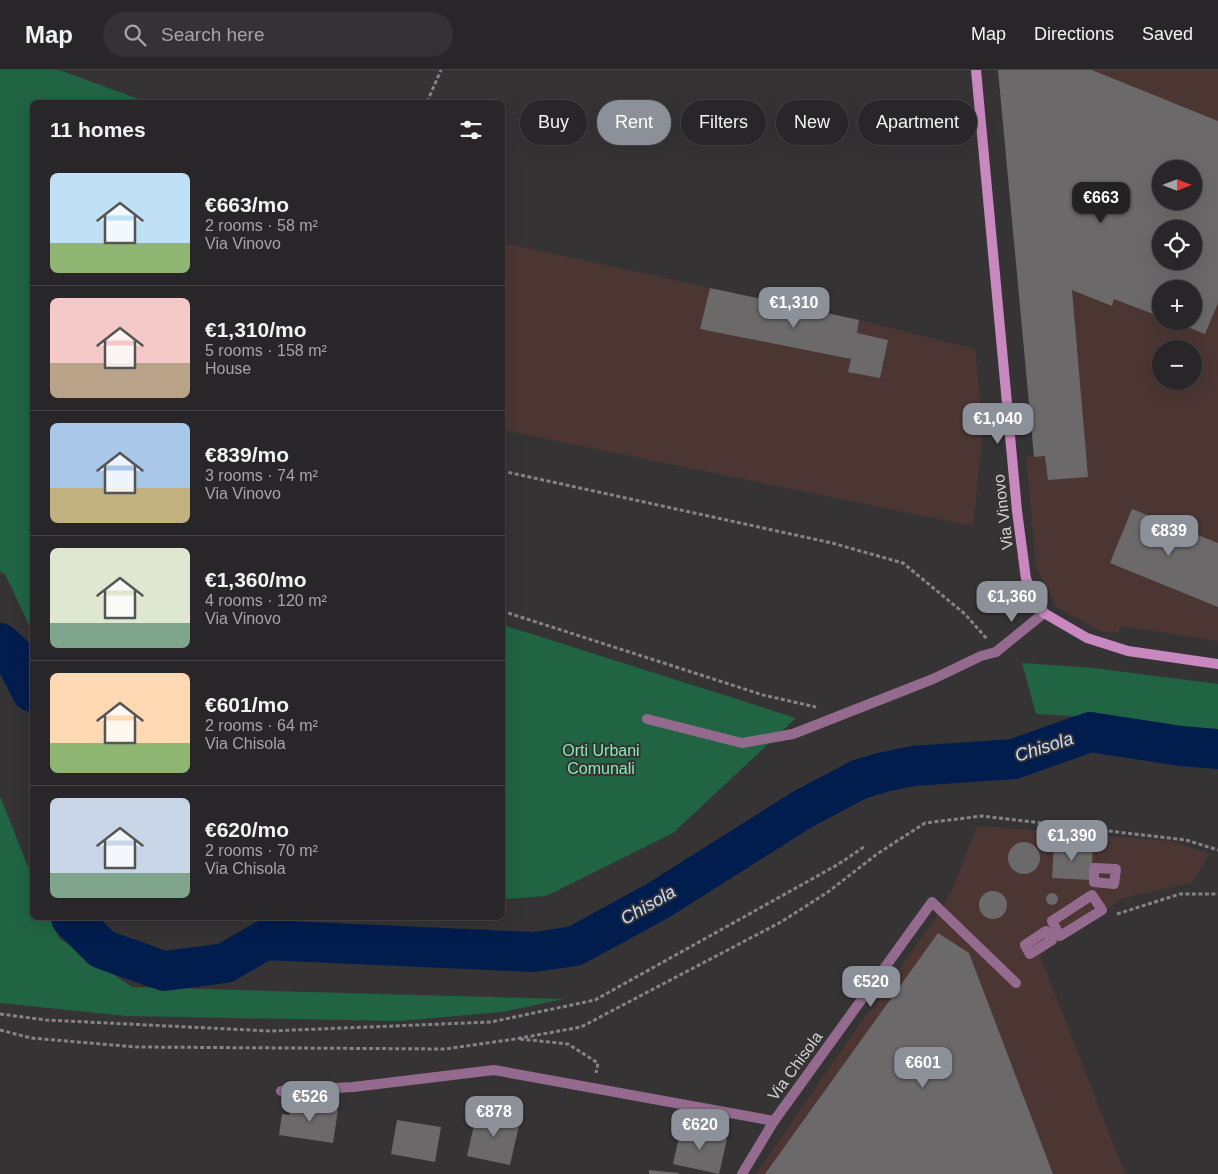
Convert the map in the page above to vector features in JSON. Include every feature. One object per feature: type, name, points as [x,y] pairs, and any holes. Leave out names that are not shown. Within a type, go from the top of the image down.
[{"type":"street","name":"Via Vinovo","points":[[976,70],[1017,511],[1026,579],[1044,613]]},
{"type":"street","points":[[647,719],[742,743],[784,735],[933,679],[981,656],[996,652],[1044,613],[1087,638],[1128,652],[1218,664]]},
{"type":"street","points":[[1092,895],[1102,910],[1060,936],[1052,921],[1092,895]]},
{"type":"street","name":"Via Chisola","points":[[742,1174],[774,1121],[932,902],[1016,983]]},
{"type":"street","points":[[281,1091],[354,1087],[494,1070],[774,1121]]},
{"type":"path","points":[[427,100],[441,70]]},
{"type":"path","points":[[505,472],[832,543],[903,563],[965,614],[996,652]]},
{"type":"path","points":[[505,612],[763,695],[818,708]]},
{"type":"path","points":[[0,1030],[31,1038],[136,1047],[445,1049],[580,1027],[781,922],[828,892],[876,854],[925,823],[982,816],[1186,840],[1218,850]]},
{"type":"path","points":[[0,1014],[46,1020],[270,1031],[491,1022],[595,1000],[837,865],[864,847]]},
{"type":"path","points":[[1115,915],[1180,894],[1218,894]]},
{"type":"path","points":[[514,1038],[568,1044],[598,1063],[595,1088]]},
{"type":"shaded area","points":[[998,70],[1218,70],[1218,641],[1121,626],[1118,633],[1101,631],[1056,607],[1036,566],[1026,457],[1034,456]]},
{"type":"shaded area","points":[[505,243],[859,320],[975,349],[983,429],[973,526],[505,430]]},
{"type":"shaded area","points":[[977,826],[1171,841],[1209,854],[1192,883],[1123,898],[1040,955],[1125,1174],[756,1174],[932,923],[951,893]]},
{"type":"green space","points":[[0,70],[59,70],[142,100],[30,100],[30,627],[5,574],[0,572]]},
{"type":"green space","name":"Orti Urbani Comunali","points":[[505,626],[796,718],[673,833],[546,896],[505,899]]},
{"type":"green space","points":[[1022,663],[1093,668],[1218,684],[1218,733],[1126,719],[1036,714]]},
{"type":"green space","points":[[0,796],[30,872],[30,920],[51,920],[59,938],[132,987],[564,999],[502,1012],[399,1021],[126,1016],[0,1003]]},
{"type":"building","points":[[998,70],[1092,70],[1218,121],[1218,303],[1205,334],[1195,330],[1202,330],[1202,280],[1152,280],[1152,314],[1114,299],[1112,306],[1072,290],[1088,477],[1048,480],[1045,456],[1034,457]]},
{"type":"building","points":[[710,288],[859,320],[857,333],[888,340],[880,378],[848,372],[851,359],[700,329]]},
{"type":"building","points":[[1132,509],[1218,543],[1218,607],[1110,563]]},
{"type":"building","points":[[1024,842],[1036,846],[1040,858],[1036,870],[1024,874],[1012,870],[1008,858],[1012,846]]},
{"type":"building","points":[[1054,844],[1093,847],[1091,880],[1052,878]]},
{"type":"building","points":[[993,891],[1003,895],[1007,905],[1003,915],[993,919],[983,915],[979,905],[983,895]]},
{"type":"building","points":[[1054,893],[1057,894],[1057,904],[1050,905],[1047,904],[1046,897],[1047,894]]},
{"type":"building","points":[[938,933],[969,953],[1053,1174],[765,1174]]},
{"type":"building","points":[[292,1103],[338,1110],[333,1143],[279,1135],[282,1114],[289,1115]]},
{"type":"building","points":[[477,1112],[520,1121],[510,1165],[467,1156]]},
{"type":"building","points":[[397,1120],[441,1127],[435,1162],[391,1154]]},
{"type":"building","points":[[681,1128],[727,1139],[719,1174],[673,1164]]},
{"type":"building","points":[[649,1170],[679,1173],[679,1174],[649,1174]]},
{"type":"waterway","name":"Chisola","points":[[0,643],[13,655],[30,688]]},
{"type":"waterway","name":"Chisola","points":[[73,920],[102,949],[164,971],[225,963],[265,940],[534,952],[575,946],[659,900],[803,809],[860,779],[913,766],[1014,759],[1090,732],[1181,746],[1218,749]]}]
